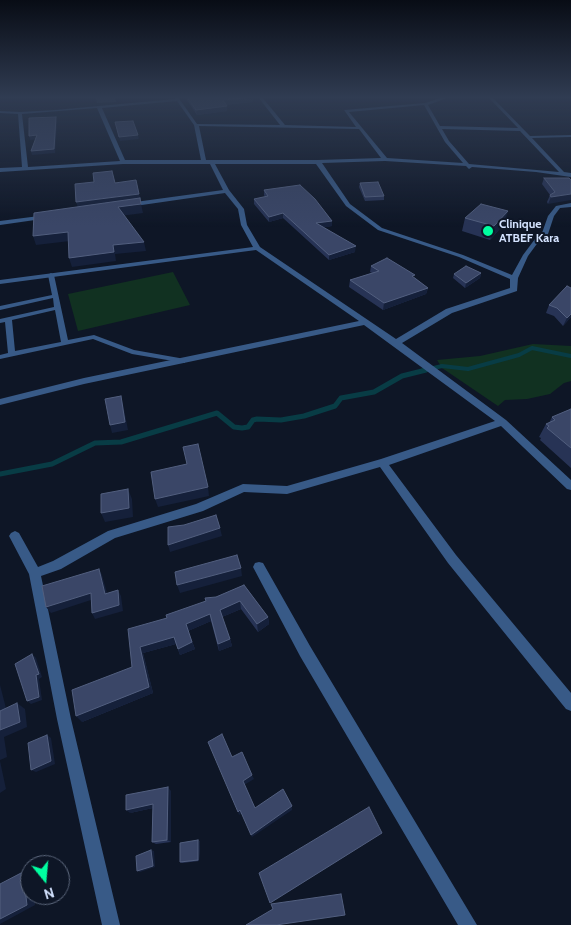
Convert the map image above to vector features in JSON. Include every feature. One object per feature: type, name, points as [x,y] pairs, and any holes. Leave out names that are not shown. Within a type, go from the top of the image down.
[{"type":"street","points":[[22,140],[25,168]]},
{"type":"street","points":[[114,140],[123,162]]},
{"type":"street","points":[[201,140],[208,161],[226,191],[241,209],[244,225],[256,248],[396,343],[503,422],[571,486]]},
{"type":"street","points":[[370,140],[385,159]]},
{"type":"street","points":[[446,140],[469,167]]},
{"type":"street","points":[[533,140],[562,172]]},
{"type":"street","points":[[0,170],[123,162],[318,162],[385,159],[469,167],[562,172],[571,175]]},
{"type":"street","points":[[318,162],[348,205],[380,229],[461,256],[514,278]]},
{"type":"street","points":[[123,206],[226,191]]},
{"type":"street","points":[[396,343],[449,311],[514,289],[514,278],[525,256],[537,240],[545,234],[551,216],[558,207],[571,205]]},
{"type":"street","points":[[0,223],[54,216]]},
{"type":"street","points":[[0,282],[256,248]]},
{"type":"street","points":[[0,402],[84,381],[365,322]]},
{"type":"street","points":[[35,573],[57,565],[112,534],[199,508],[243,488],[287,490],[382,462],[503,422]]},
{"type":"street","points":[[382,462],[452,559],[571,704]]},
{"type":"street","points":[[15,536],[35,573],[64,719],[111,925]]},
{"type":"street","points":[[259,567],[310,660],[468,925]]},
{"type":"lane","points":[[51,275],[64,342]]},
{"type":"lane","points":[[0,308],[55,296]]},
{"type":"lane","points":[[0,321],[58,308]]},
{"type":"lane","points":[[8,319],[12,354]]},
{"type":"lane","points":[[0,357],[94,337],[132,352],[183,361]]},
{"type":"green space","points":[[173,272],[190,305],[78,331],[68,294]]},
{"type":"green space","points":[[533,344],[571,346],[571,381],[564,383],[550,394],[527,399],[505,400],[498,406],[442,368],[437,360],[480,356]]},
{"type":"building","points":[[35,140],[55,140],[54,149],[31,151]]},
{"type":"building","points":[[112,171],[115,183],[136,180],[139,194],[76,202],[75,184],[94,182],[93,173]]},
{"type":"building","points":[[544,178],[569,178],[571,180],[571,194],[551,197],[550,195],[555,192]]},
{"type":"building","points":[[378,182],[384,196],[365,197],[360,183]]},
{"type":"building","points":[[300,185],[315,199],[332,221],[316,223],[356,246],[329,255],[283,213],[269,217],[254,199],[268,196],[264,190]]},
{"type":"building","points":[[140,198],[141,204],[118,207],[144,242],[113,245],[114,252],[69,258],[68,232],[33,236],[34,213]]},
{"type":"building","points":[[481,204],[508,211],[494,226],[465,218]]},
{"type":"building","points":[[387,258],[415,275],[412,276],[428,288],[384,303],[350,280],[379,271],[371,266]]},
{"type":"building","points":[[466,266],[481,273],[466,283],[454,274]]},
{"type":"building","points":[[567,286],[571,288],[571,314],[567,318],[557,308],[549,305]]},
{"type":"building","points":[[121,396],[125,422],[110,425],[105,399]]},
{"type":"building","points":[[571,409],[571,448],[547,428],[549,426],[546,424],[555,420],[552,417]]},
{"type":"building","points":[[198,444],[208,487],[155,499],[151,472],[187,464],[183,447]]},
{"type":"building","points":[[128,489],[129,508],[101,513],[101,494]]},
{"type":"building","points":[[216,515],[220,528],[168,545],[168,527],[184,525]]},
{"type":"building","points":[[237,555],[241,568],[177,585],[175,572]]},
{"type":"building","points":[[99,569],[105,594],[118,590],[119,605],[92,613],[91,593],[46,607],[42,586]]},
{"type":"building","points":[[244,585],[268,617],[257,624],[240,601],[220,610],[230,639],[218,644],[210,614],[186,624],[192,642],[178,649],[174,637],[140,647],[149,687],[76,716],[72,690],[132,667],[128,629],[167,618],[166,615],[206,601],[205,598],[216,597]]},
{"type":"building","points":[[32,654],[39,674],[36,675],[39,697],[27,701],[15,664]]},
{"type":"building","points":[[17,703],[20,722],[0,730],[0,711]]},
{"type":"building","points":[[222,734],[232,757],[242,752],[252,775],[243,781],[255,808],[283,789],[292,806],[251,835],[240,810],[238,812],[208,742]]},
{"type":"building","points":[[47,735],[51,761],[31,770],[28,743]]},
{"type":"building","points":[[168,787],[167,840],[152,842],[153,804],[126,810],[126,795]]},
{"type":"building","points":[[369,807],[382,833],[270,903],[259,873]]},
{"type":"building","points":[[198,840],[198,860],[180,862],[180,843]]},
{"type":"building","points":[[151,850],[153,866],[137,871],[136,856]]},
{"type":"building","points":[[20,874],[20,905],[27,905],[0,919],[0,884]]},
{"type":"building","points":[[341,894],[345,915],[276,925],[246,925],[273,909],[271,904]]},
{"type":"waterway","points":[[421,371],[442,366],[468,369],[519,355],[532,348],[571,356]]},
{"type":"waterway","points":[[0,474],[52,464],[95,443],[121,442],[217,413],[234,427],[242,428],[248,427],[253,420],[257,419],[281,420],[304,416],[335,406],[341,398],[374,392],[402,376],[426,370]]},
{"type":"place","name":"Clinique ATBEF Kara","points":[[488,231]]}]
